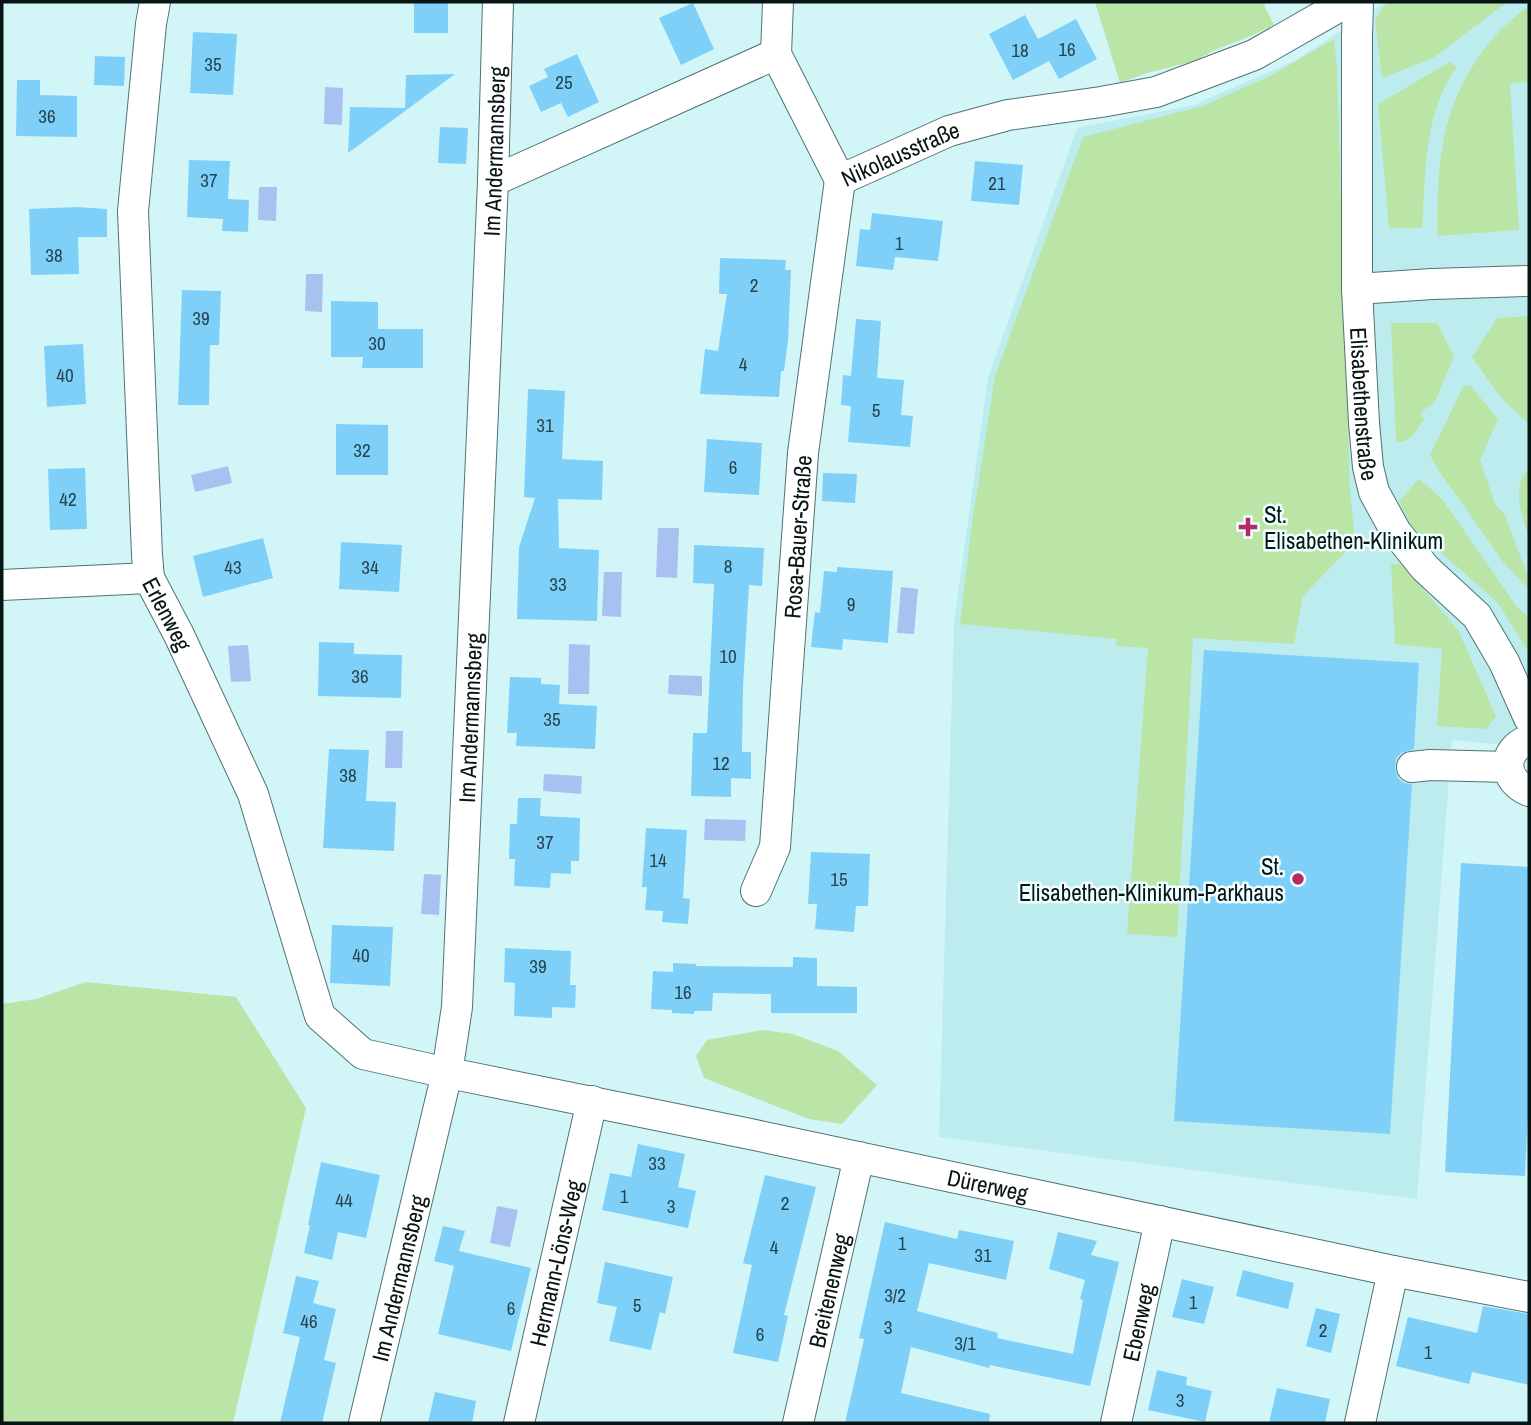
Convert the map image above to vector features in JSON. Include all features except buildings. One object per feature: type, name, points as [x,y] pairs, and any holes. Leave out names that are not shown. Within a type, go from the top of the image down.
[{"type":"street","name":"Erlenweg","points":[[155,2],[132,211],[149,578],[179,635],[253,794],[320,1016],[363,1054],[447,1073]]},
{"type":"street","name":"Im Andermannsberg","points":[[364,1423],[447,1073],[457,1007],[493,181],[498,2]]},
{"type":"street","points":[[493,181],[776,54],[778,2]]},
{"type":"street","name":"Nikolausstraße","points":[[776,54],[840,180],[949,131],[1007,115],[1156,92],[1254,55],[1347,2]]},
{"type":"street","name":"Elisabethenstraße","points":[[1358,2],[1357,289],[1368,467],[1374,492],[1395,532],[1425,568],[1477,617],[1504,662],[1529,718]]},
{"type":"street","name":"Rosa-Bauer-Straße","points":[[756,891],[775,847],[803,453],[840,180]]},
{"type":"street","points":[[1357,289],[1529,281]]},
{"type":"street","points":[[2,585],[149,578]]},
{"type":"street","points":[[1529,740],[1513,750],[1508,766],[1515,782],[1529,791]]},
{"type":"street","points":[[1412,767],[1508,766]]},
{"type":"street","name":"Dürerweg","points":[[447,1073],[592,1101],[1393,1271],[1529,1297]]},
{"type":"street","name":"Hermann-Löns-Weg","points":[[519,1423],[592,1101]]},
{"type":"street","name":"Breitenenweg","points":[[798,1423],[859,1157]]},
{"type":"street","name":"Ebenweg","points":[[1116,1423],[1160,1221]]},
{"type":"street","points":[[1360,1423],[1393,1271]]},
{"type":"shaded area","name":"St. Elisabethen-Klinikum","points":[[1385,2],[1529,2],[1529,747],[1452,740],[1417,1199],[939,1137],[954,622],[988,378],[1077,128],[1194,105],[1296,60]]},
{"type":"green space","points":[[1095,2],[1266,2],[1264,5],[1274,25],[1194,61],[1120,83]]},
{"type":"green space","points":[[1388,2],[1507,2],[1433,58],[1382,78],[1375,20]]},
{"type":"green space","points":[[1529,6],[1529,82],[1510,83],[1519,230],[1437,236],[1441,155],[1444,136],[1456,100],[1472,66],[1483,51],[1508,23]]},
{"type":"green space","points":[[1334,39],[1350,491],[1355,542],[1303,596],[1294,644],[1193,638],[1177,937],[1127,934],[1148,648],[1116,646],[1117,639],[960,624],[972,523],[995,376],[1083,137],[1203,106],[1274,74]]},
{"type":"green space","points":[[1450,62],[1457,67],[1438,104],[1428,144],[1422,228],[1389,228],[1378,104]]},
{"type":"green space","points":[[1529,316],[1529,424],[1502,399],[1472,357],[1497,318]]},
{"type":"green space","points":[[1391,323],[1437,323],[1454,357],[1435,402],[1420,413],[1424,419],[1416,431],[1401,442],[1396,442]]},
{"type":"green space","points":[[1470,385],[1498,419],[1480,460],[1495,504],[1505,515],[1529,580],[1529,589],[1503,562],[1430,455],[1463,387]]},
{"type":"green space","points":[[1529,468],[1529,539],[1519,493],[1523,475]]},
{"type":"green space","points":[[1419,479],[1442,499],[1517,607],[1529,618],[1529,653],[1498,603],[1411,526],[1399,501]]},
{"type":"green space","points":[[1391,564],[1402,564],[1458,630],[1496,716],[1487,729],[1437,726],[1442,649],[1395,644]]},
{"type":"green space","points":[[86,982],[236,997],[306,1108],[233,1423],[2,1423],[2,1004],[36,999]]},
{"type":"green space","points":[[763,1030],[793,1034],[838,1051],[877,1085],[842,1124],[809,1119],[704,1078],[696,1056],[707,1040]]},
{"type":"water","points":[[325,87],[343,88],[342,125],[324,124]]},
{"type":"water","points":[[259,187],[277,187],[276,221],[258,220]]},
{"type":"water","points":[[306,274],[323,274],[322,312],[305,311]]},
{"type":"water","points":[[228,466],[232,483],[195,492],[191,475]]},
{"type":"water","points":[[658,528],[679,528],[677,578],[656,577]]},
{"type":"water","points":[[604,572],[622,572],[621,617],[602,616]]},
{"type":"water","points":[[901,587],[918,589],[914,634],[897,633]]},
{"type":"water","points":[[569,644],[590,645],[589,694],[568,694]]},
{"type":"water","points":[[248,645],[251,681],[231,682],[228,646]]},
{"type":"water","points":[[669,675],[702,676],[702,696],[668,694]]},
{"type":"water","points":[[386,731],[403,731],[402,768],[385,768]]},
{"type":"water","points":[[544,774],[582,776],[581,794],[543,791]]},
{"type":"water","points":[[705,819],[746,820],[745,841],[704,840]]},
{"type":"water","points":[[424,874],[441,875],[439,915],[421,914]]},
{"type":"water","points":[[497,1206],[518,1210],[510,1247],[490,1243]]},
{"type":"place","name":"St. Elisabethen-Klinikum","points":[[1248,527]]},
{"type":"place","name":"St. Elisabethen-Klinikum-Parkhaus","points":[[1298,879]]}]
